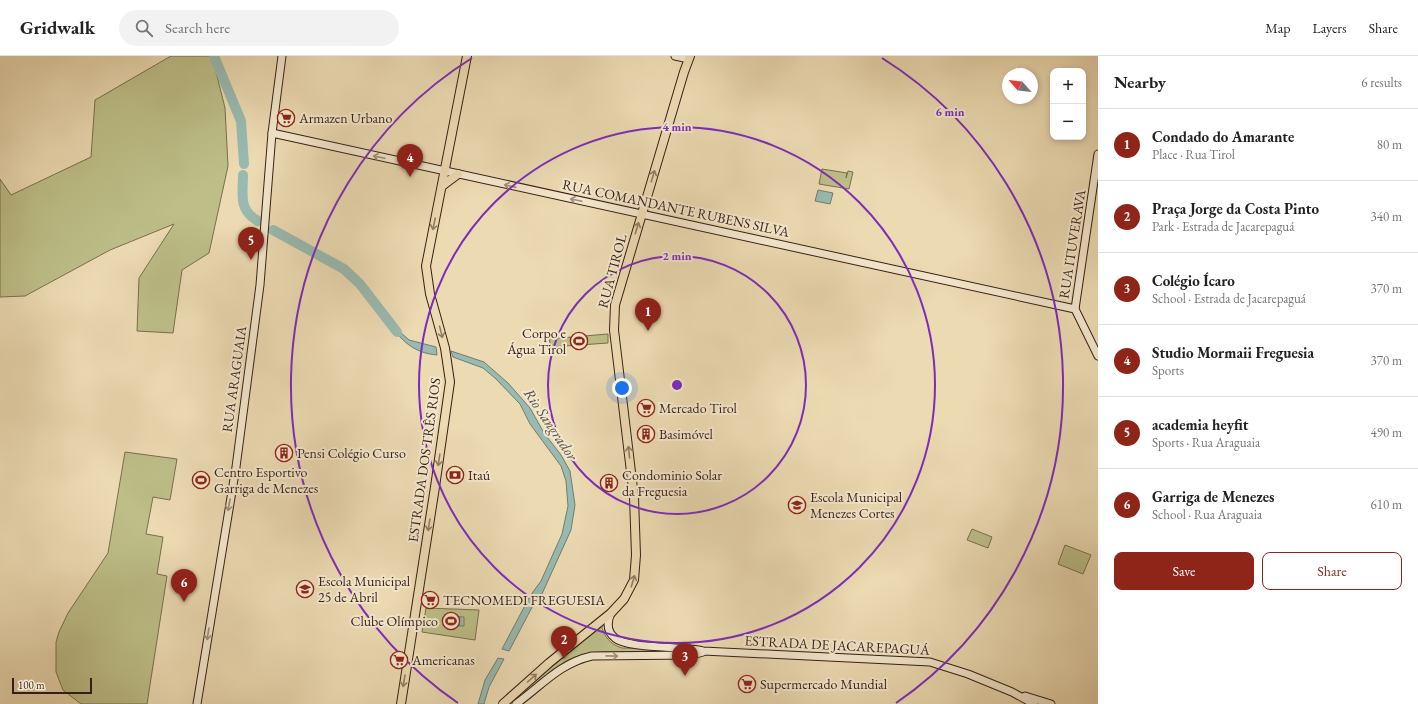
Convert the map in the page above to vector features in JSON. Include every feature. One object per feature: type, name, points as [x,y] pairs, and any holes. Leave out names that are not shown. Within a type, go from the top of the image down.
[{"type":"main road","name":"ESTRADA DOS TRÊS RIOS","points":[[401,704],[449,393],[448,364],[430,294],[426,266],[467,56]]},
{"type":"main road","name":"RUA TIROL","points":[[611,613],[630,590],[635,571],[634,497],[614,316],[618,293],[690,58]]},
{"type":"main road","points":[[442,186],[458,174]]},
{"type":"main road","points":[[503,704],[549,663],[611,613]]},
{"type":"street","name":"RUA ARAGUAIA","points":[[197,704],[236,467],[260,285],[272,133],[282,56]]},
{"type":"street","points":[[674,56],[690,58]]},
{"type":"street","name":"RUA COMANDANTE RUBENS SILVA","points":[[272,133],[1075,309]]},
{"type":"street","name":"RUA ITUVERAVA","points":[[1098,154],[1075,309],[1098,356]]},
{"type":"street","name":"ESTRADA DE JACAREPAGUÁ","points":[[611,613],[608,623],[609,630],[614,638],[622,642],[691,648],[704,652],[930,662],[950,667],[1012,692],[1051,704]]},
{"type":"street","name":"ESTRADA DE JACAREPAGUÁ","points":[[516,704],[558,670],[582,658],[592,656],[692,655],[704,652]]},
{"type":"street","name":"ESTRADA DE JACAREPAGUÁ","points":[[1012,692],[1034,704]]},
{"type":"green space","points":[[171,56],[212,56],[225,108],[228,166],[209,253],[182,270],[173,333],[137,331],[139,278],[174,224],[110,250],[25,296],[0,297],[0,179],[11,195],[91,157],[95,100]]},
{"type":"green space","points":[[822,169],[847,173],[846,178],[848,171],[853,172],[849,189],[819,184]]},
{"type":"green space","name":"Corpo e Água Tirol","points":[[608,334],[608,343],[551,347],[549,339]]},
{"type":"green space","points":[[125,452],[177,459],[170,500],[153,497],[146,534],[163,537],[157,574],[167,576],[147,704],[81,704],[63,690],[56,672],[56,642],[68,613],[108,553]]},
{"type":"green space","points":[[972,529],[992,537],[988,548],[967,540]]},
{"type":"green space","points":[[1065,545],[1091,555],[1083,574],[1058,564]]},
{"type":"green space","name":"Clube Olímpico","points":[[426,608],[479,610],[475,640],[422,632]]},
{"type":"green space","points":[[601,624],[608,639],[622,648],[666,649],[667,652],[652,654],[609,652],[582,655],[572,658],[562,664],[527,691],[524,693],[523,692]]},
{"type":"water","points":[[818,190],[833,193],[830,204],[815,201]]},
{"type":"water","points":[[389,322],[409,340],[436,347],[437,355],[421,352],[409,345],[398,335]]},
{"type":"water","points":[[451,351],[484,362],[508,383],[530,408],[544,433],[561,455],[570,471],[575,505],[571,530],[541,596],[539,594],[509,651],[502,649],[530,596],[541,581],[562,534],[568,506],[566,481],[561,466],[530,424],[520,404],[495,378],[483,368],[453,357]]},
{"type":"water","points":[[445,616],[464,617],[464,626],[444,625]]},
{"type":"water","points":[[498,658],[504,659],[489,687],[484,704],[478,704],[485,680]]},
{"type":"waterway","name":"Rio Sangrador","points":[[214,56],[241,121],[244,164]]},
{"type":"waterway","name":"Rio Sangrador","points":[[243,175],[242,195],[244,207],[247,212],[258,221]]},
{"type":"waterway","name":"Rio Sangrador","points":[[273,230],[344,269],[360,284],[397,332]]},
{"type":"place","name":"Armazen Urbano","points":[[286,118]]},
{"type":"place","name":"Studio Mormaii Freguesia","points":[[410,177]]},
{"type":"place","name":"academia heyfit","points":[[251,260]]},
{"type":"place","name":"Condado do Amarante","points":[[648,331]]},
{"type":"place","name":"Corpo e Água Tirol","points":[[579,341]]},
{"type":"place","name":"Mercado Tirol","points":[[646,408]]},
{"type":"place","name":"Basimóvel","points":[[646,434]]},
{"type":"place","name":"Pensi Colégio Curso","points":[[284,453]]},
{"type":"place","name":"Itaú","points":[[455,475]]},
{"type":"place","name":"Centro Esportivo Garriga de Menezes","points":[[201,480]]},
{"type":"place","name":"Condominio Solar da Freguesia","points":[[609,483]]},
{"type":"place","name":"Escola Municipal Menezes Cortes","points":[[797,505]]},
{"type":"place","name":"Escola Municipal 25 de Abril","points":[[305,589]]},
{"type":"place","name":"TECNOMEDI FREGUESIA","points":[[430,600]]},
{"type":"place","name":"Garriga de Menezes","points":[[184,602]]},
{"type":"place","name":"Clube Olímpico","points":[[451,621]]},
{"type":"place","name":"Praça Jorge da Costa Pinto","points":[[564,659]]},
{"type":"place","name":"Americanas","points":[[399,660]]},
{"type":"place","name":"Colégio Ícaro","points":[[685,676]]},
{"type":"place","name":"Supermercado Mundial","points":[[747,684]]}]
